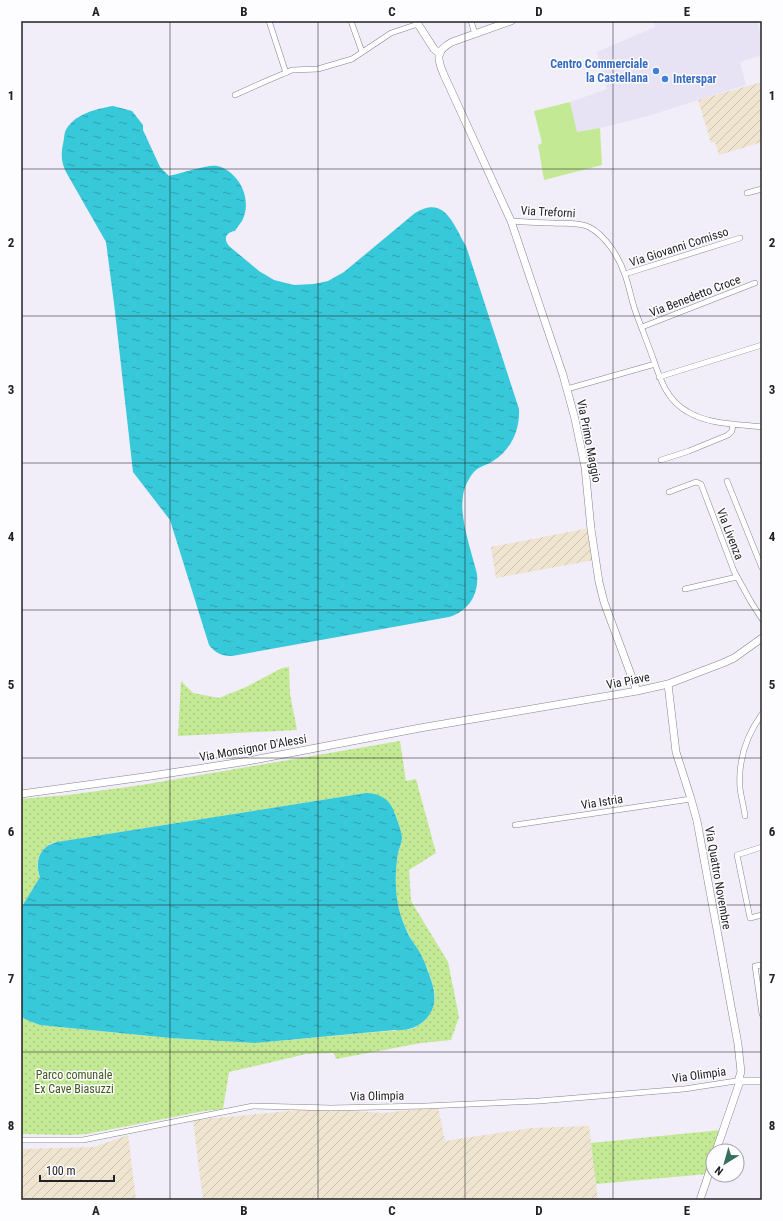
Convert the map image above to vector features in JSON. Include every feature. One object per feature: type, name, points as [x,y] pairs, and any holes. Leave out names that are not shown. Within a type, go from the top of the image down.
[{"type":"main road","points":[[440,54],[444,47],[452,42],[509,21]]},
{"type":"main road","name":"Via Treforni","points":[[417,23],[434,49],[440,54],[439,60],[444,75],[511,221]]},
{"type":"main road","name":"Via Primo Maggio","points":[[511,221],[567,390],[585,467],[591,529],[599,582],[604,602],[637,691]]},
{"type":"main road","name":"Via Piave","points":[[488,716],[637,691],[668,684],[734,658],[762,638]]},
{"type":"main road","name":"Via Quattro Novembre","points":[[668,684],[676,752],[697,821],[738,1044],[741,1072],[719,1143]]},
{"type":"main road","name":"Via Monsignor D'Alessi","points":[[21,794],[248,761],[488,716]]},
{"type":"main road","name":"Via Olimpia","points":[[739,1081],[762,1081]]},
{"type":"main road","points":[[700,1200],[706,1183]]},
{"type":"street","points":[[269,21],[286,73]]},
{"type":"street","points":[[351,21],[362,52]]},
{"type":"street","points":[[471,21],[475,34]]},
{"type":"street","points":[[235,95],[292,70],[318,69],[352,59],[391,33],[417,23]]},
{"type":"street","points":[[746,193],[762,188]]},
{"type":"street","name":"Via Treforni","points":[[511,221],[577,224],[597,232],[606,242],[625,274],[659,377],[672,399],[679,407],[707,420],[762,427]]},
{"type":"street","name":"Via Giovanni Comisso","points":[[625,274],[740,238]]},
{"type":"street","name":"Via Benedetto Croce","points":[[642,327],[755,283]]},
{"type":"street","points":[[659,377],[762,345]]},
{"type":"street","points":[[567,390],[655,364]]},
{"type":"street","points":[[661,460],[689,451],[728,435],[732,431],[733,424]]},
{"type":"street","points":[[727,481],[762,568]]},
{"type":"street","name":"Via Livenza","points":[[669,492],[696,482],[701,484],[737,577],[762,619]]},
{"type":"street","points":[[685,590],[737,577]]},
{"type":"street","points":[[745,816],[740,789],[740,772],[745,745],[762,714]]},
{"type":"street","name":"Via Istria","points":[[515,825],[691,799]]},
{"type":"street","points":[[762,848],[737,855],[750,918],[762,915]]},
{"type":"street","points":[[762,965],[754,966],[762,1014]]},
{"type":"street","name":"Via Olimpia","points":[[21,1140],[83,1140],[254,1106],[339,1108],[539,1102],[684,1089],[739,1081]]},
{"type":"shaded area","points":[[653,21],[757,21],[762,38],[762,55],[740,62],[746,85],[651,115],[605,127],[577,132],[570,102],[607,89],[597,52],[655,27]]},
{"type":"shaded area","points":[[762,82],[762,142],[719,155],[715,142],[711,143],[698,100]]},
{"type":"shaded area","points":[[590,528],[594,560],[496,578],[491,547]]},
{"type":"shaded area","points":[[438,1107],[445,1141],[532,1128],[589,1126],[598,1200],[203,1200],[193,1121],[289,1111],[324,1109],[383,1113]]},
{"type":"shaded area","points":[[128,1135],[136,1200],[21,1200],[21,1149],[94,1147]]},
{"type":"green space","points":[[570,102],[577,132],[600,128],[602,165],[544,180],[538,145],[542,143],[534,111]]},
{"type":"green space","points":[[289,667],[290,694],[297,730],[178,736],[181,681],[193,693],[219,698],[246,687],[282,668]]},
{"type":"green space","name":"Parco comunale Ex Cave Biasuzzi","points":[[400,741],[406,781],[416,779],[436,853],[409,870],[411,901],[448,962],[459,1017],[451,1040],[421,1043],[336,1059],[334,1053],[306,1054],[229,1072],[223,1109],[204,1111],[87,1134],[21,1134],[21,1017],[40,1025],[170,1038],[255,1043],[411,1029],[421,1024],[428,1017],[433,1008],[435,997],[434,988],[428,971],[405,926],[398,905],[396,892],[396,872],[398,853],[402,841],[400,829],[396,816],[389,804],[377,796],[366,793],[52,843],[43,849],[38,857],[37,867],[40,877],[21,908],[21,799],[68,795],[142,785]]},
{"type":"green space","points":[[721,1130],[716,1143],[705,1143],[705,1174],[596,1184],[591,1143]]},
{"type":"water","points":[[113,106],[132,111],[143,125],[143,130],[160,167],[169,176],[213,166],[224,168],[233,175],[243,190],[246,209],[242,221],[235,231],[226,236],[226,241],[229,246],[259,271],[274,280],[294,285],[314,284],[328,281],[344,272],[415,213],[425,208],[434,207],[441,210],[452,222],[466,246],[519,409],[516,432],[505,451],[491,462],[476,470],[466,484],[462,505],[464,524],[477,574],[477,581],[471,601],[462,611],[449,617],[232,656],[219,654],[209,645],[170,520],[133,472],[106,242],[66,172],[62,161],[65,132],[73,121],[86,113]]},
{"type":"water","points":[[366,793],[378,795],[391,805],[402,836],[396,872],[396,892],[398,905],[408,934],[425,963],[434,992],[434,1004],[432,1009],[425,1020],[418,1025],[403,1030],[255,1043],[170,1038],[40,1025],[21,1017],[21,908],[40,877],[38,871],[38,860],[46,847],[57,842]]},
{"type":"place","name":"Centro Commerciale la Castellana","points":[[656,71]]},
{"type":"place","name":"Interspar","points":[[665,79]]}]
